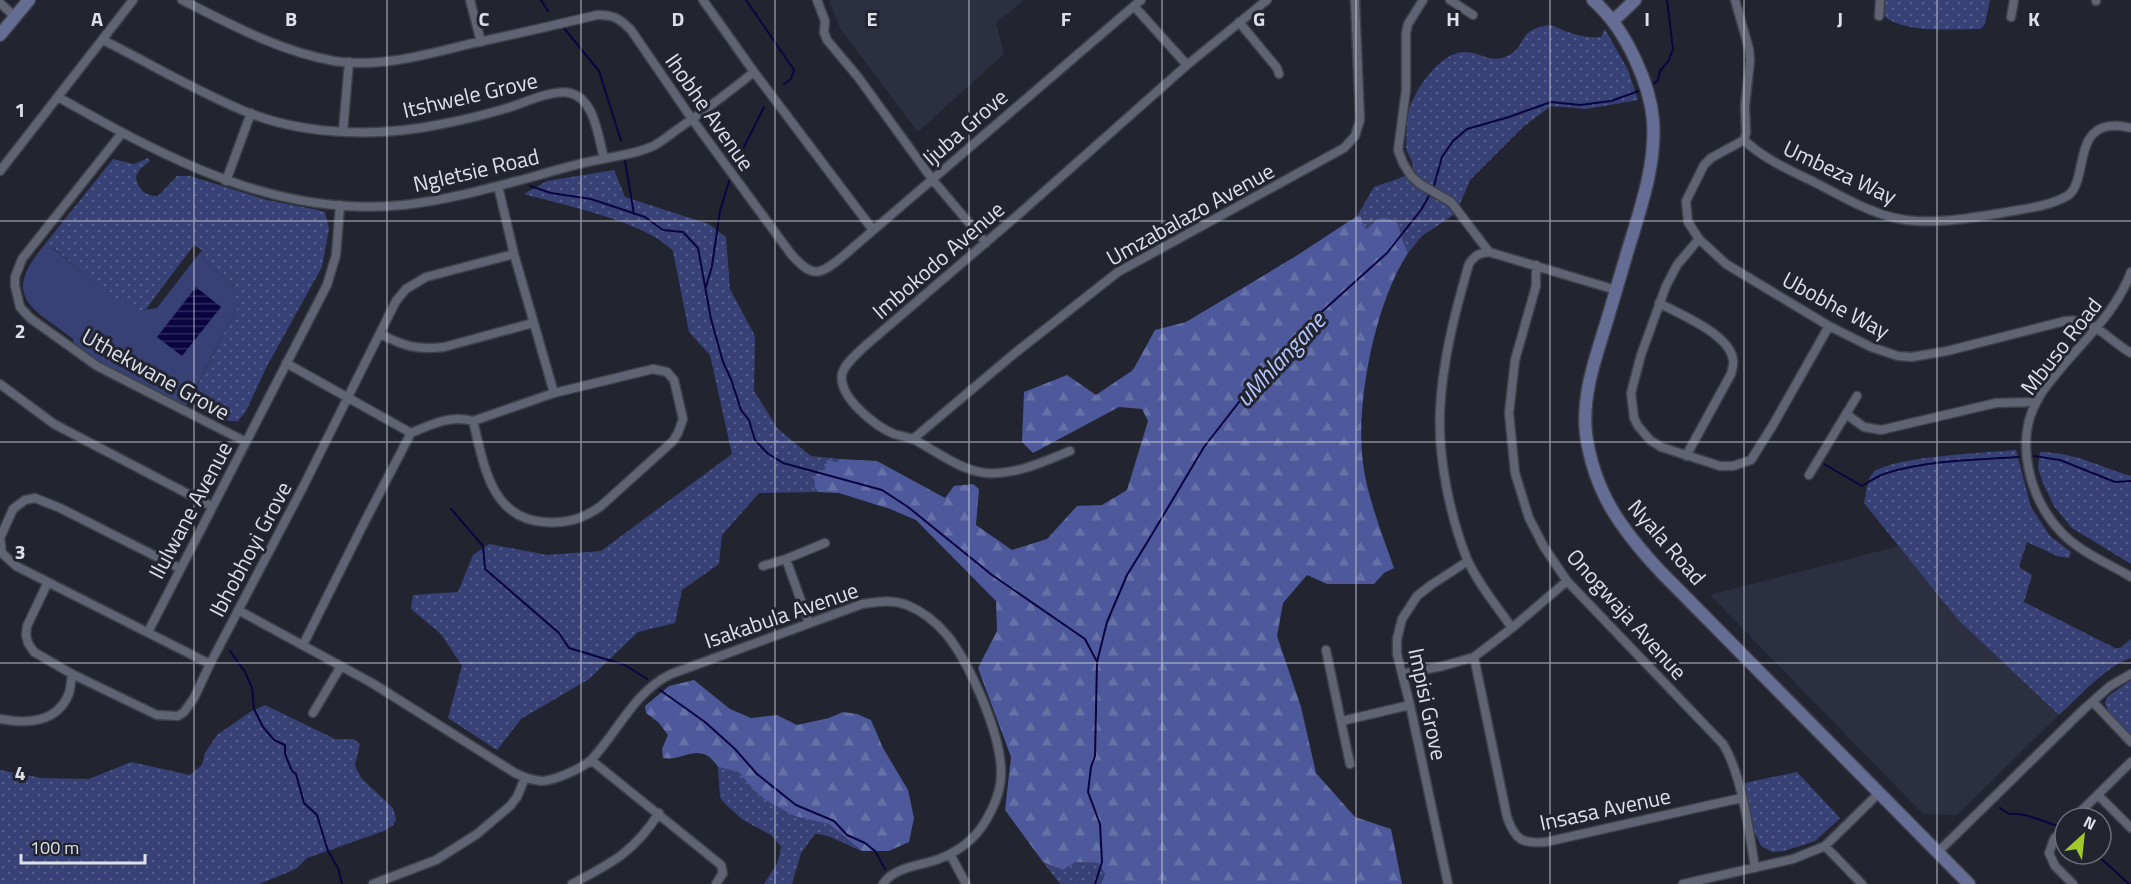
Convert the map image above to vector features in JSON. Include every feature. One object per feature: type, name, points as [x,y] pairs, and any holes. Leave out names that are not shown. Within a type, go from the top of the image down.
[{"type":"street","points":[[0,35],[29,0]]},
{"type":"street","points":[[0,171],[133,0]]},
{"type":"street","name":"Ihobhe Avenue","points":[[182,0],[273,45],[310,56],[349,62],[378,63],[416,57],[597,15],[614,16],[622,20],[631,30],[692,119],[784,245],[810,272]]},
{"type":"street","points":[[470,0],[481,42]]},
{"type":"street","points":[[702,0],[873,230]]},
{"type":"street","points":[[817,0],[825,21],[824,32],[827,40],[858,77],[932,179],[986,243]]},
{"type":"street","name":"Imbokodo Avenue","points":[[1070,451],[1029,468],[1010,472],[985,473],[972,470],[913,439],[893,434],[864,414],[843,387],[843,371],[865,346],[986,243],[1187,65],[1266,0]]},
{"type":"street","name":"Umzabalazo Avenue","points":[[913,439],[1015,353],[1118,272],[1344,148],[1355,136],[1360,120],[1355,0]]},
{"type":"street","points":[[1423,0],[1408,24],[1406,33],[1406,90],[1398,150],[1411,176],[1454,206],[1488,252]]},
{"type":"street","points":[[1450,0],[1473,15]]},
{"type":"street","name":"Nyala Road","points":[[1593,0],[1612,21],[1632,52],[1645,82],[1653,134],[1651,164],[1638,218],[1591,374],[1585,416],[1590,456],[1603,494],[1636,545],[1969,884]]},
{"type":"street","points":[[1612,21],[1635,0]]},
{"type":"street","points":[[1735,0],[1749,49],[1750,61],[1744,140]]},
{"type":"street","points":[[1879,16],[1880,0]]},
{"type":"street","points":[[2011,17],[2014,0]]},
{"type":"street","points":[[0,3],[15,16]]},
{"type":"street","points":[[1137,3],[1187,65]]},
{"type":"street","name":"Ijuba Grove","points":[[810,272],[820,273],[827,269],[1137,3]]},
{"type":"street","points":[[1239,22],[1277,68],[1279,74]]},
{"type":"street","name":"Itshwele Grove","points":[[103,40],[210,95],[251,113],[292,124],[343,131],[410,130],[504,110],[564,93],[579,97],[587,105],[604,158]]},
{"type":"street","points":[[343,131],[349,62]]},
{"type":"street","name":"Ngletsie Road","points":[[58,97],[122,133],[226,181],[282,197],[340,205],[402,205],[456,197],[604,158],[634,154],[654,146],[754,72]]},
{"type":"street","points":[[226,181],[251,113]]},
{"type":"street","name":"Umbeza Way","points":[[1744,140],[1769,159],[1861,205],[1894,218],[1929,221],[2014,211],[2066,197],[2074,189],[2083,151],[2095,134],[2112,126],[2131,128]]},
{"type":"street","name":"Uthekwane Grove","points":[[122,133],[22,259],[15,277],[20,307],[30,318],[81,356],[246,442]]},
{"type":"street","name":"Ubobhe Way","points":[[1744,140],[1706,162],[1689,194],[1686,206],[1691,228],[1699,239],[1726,264],[1828,326],[1871,347],[1898,356],[1912,357],[1947,351],[2065,321],[2082,321],[2097,327]]},
{"type":"street","points":[[498,186],[514,254],[554,393]]},
{"type":"street","name":"Ilulwane Avenue","points":[[148,632],[332,274],[340,205]]},
{"type":"street","points":[[1699,239],[1672,273],[1659,303],[1634,379],[1631,393],[1632,411],[1638,426],[1650,440],[1661,447],[1720,466],[1733,466],[1751,460],[1828,326]]},
{"type":"street","points":[[1512,628],[1468,561],[1450,503],[1441,440],[1440,413],[1442,383],[1457,305],[1473,259],[1482,252],[1536,265],[1616,290]]},
{"type":"street","name":"Ibhobhoyi Grove","points":[[48,582],[27,626],[28,643],[34,652],[43,659],[149,712],[168,717],[178,716],[189,707],[396,301],[417,281],[439,273],[514,254]]},
{"type":"street","name":"Onogwaja Avenue","points":[[1536,265],[1536,286],[1520,339],[1512,376],[1509,433],[1515,473],[1529,518],[1544,547],[1567,581],[1723,744],[1733,764],[1755,868]]},
{"type":"street","name":"Mbuso Road","points":[[2131,272],[2120,297],[2036,402],[2026,438],[2028,463],[2038,496],[2062,534],[2131,577]]},
{"type":"street","points":[[1659,303],[1712,332],[1726,345],[1733,360],[1731,374],[1686,456]]},
{"type":"street","points":[[380,334],[414,348],[430,349],[533,323]]},
{"type":"street","points":[[2097,327],[2111,340],[2131,352]]},
{"type":"street","points":[[286,363],[411,433]]},
{"type":"street","points":[[303,645],[411,433],[446,419],[463,418],[473,421],[554,393],[653,369],[667,372],[674,380],[683,419],[673,441],[601,506],[588,516],[556,523],[514,515],[506,507],[487,476],[473,421]]},
{"type":"street","points":[[0,384],[41,416],[64,430],[212,506]]},
{"type":"street","points":[[1809,475],[1857,396]]},
{"type":"street","points":[[1846,414],[1864,427],[1881,430],[1996,403],[2036,402]]},
{"type":"street","points":[[179,568],[60,508],[35,498],[25,500],[13,509],[0,538],[2,553],[16,566],[210,664]]},
{"type":"street","points":[[763,566],[825,543]]},
{"type":"street","points":[[786,559],[809,623]]},
{"type":"street","name":"Impisi Grove","points":[[1448,884],[1397,654],[1397,639],[1402,619],[1417,596],[1468,561]]},
{"type":"street","points":[[1402,674],[1474,657],[1567,581]]},
{"type":"street","name":"Isakabula Avenue","points":[[525,778],[545,781],[567,774],[591,760],[634,702],[663,677],[695,663],[862,604],[892,602],[905,604],[922,612],[934,622],[962,656],[993,731],[998,747],[1001,775],[999,792],[985,823],[976,834],[950,854],[898,872],[887,878],[883,884]]},
{"type":"street","points":[[238,610],[381,688],[525,778],[517,797],[510,806],[477,834],[436,860],[373,884]]},
{"type":"street","points":[[1326,650],[1350,764]]},
{"type":"street","name":"Insasa Avenue","points":[[1474,657],[1507,817],[1511,829],[1522,841],[1546,842],[1741,798]]},
{"type":"street","points":[[313,713],[340,666]]},
{"type":"street","points":[[0,719],[19,722],[35,721],[50,716],[69,694],[72,674]]},
{"type":"street","points":[[1938,852],[2110,686],[2131,674]]},
{"type":"street","points":[[2093,702],[2131,742]]},
{"type":"street","points":[[1342,721],[1410,705]]},
{"type":"street","points":[[591,760],[721,865],[723,873],[716,884]]},
{"type":"street","points":[[2087,806],[2131,762]]},
{"type":"street","points":[[1683,884],[1800,857],[1825,846],[1879,793]]},
{"type":"street","points":[[2098,795],[2131,828]]},
{"type":"street","points":[[572,884],[622,856],[635,845],[659,813]]},
{"type":"street","points":[[2053,842],[2049,853],[2053,862]]},
{"type":"street","points":[[1825,846],[1862,884]]},
{"type":"street","points":[[950,854],[966,884]]},
{"type":"street","points":[[2055,866],[2073,884]]},
{"type":"shaded area","points":[[829,0],[1024,0],[996,23],[1004,54],[918,132],[840,28]]},
{"type":"shaded area","points":[[1883,0],[1990,0],[1985,24],[1980,29],[1942,30],[1914,28],[1891,20],[1882,14]]},
{"type":"shaded area","points":[[1551,25],[1569,33],[1587,37],[1601,37],[1605,29],[1628,70],[1638,100],[1586,109],[1551,106],[1523,127],[1470,180],[1456,213],[1422,236],[1408,253],[1398,222],[1374,220],[1367,229],[1364,227],[1361,217],[1357,216],[1374,187],[1403,177],[1413,167],[1406,147],[1408,114],[1412,101],[1423,82],[1438,64],[1456,53],[1465,52],[1500,59],[1517,49],[1532,30]]},
{"type":"shaded area","points":[[148,158],[150,161],[140,169],[136,176],[140,188],[149,195],[158,196],[177,176],[190,176],[267,200],[325,212],[329,229],[322,267],[267,366],[246,411],[238,421],[219,418],[188,403],[238,306],[233,284],[204,261],[202,250],[194,245],[146,309],[135,312],[53,248],[41,249],[113,159],[134,164]]},
{"type":"shaded area","points":[[614,170],[625,197],[709,224],[726,237],[730,289],[755,336],[754,391],[778,429],[811,456],[840,459],[825,469],[815,488],[818,492],[759,493],[722,535],[719,564],[682,590],[675,623],[638,632],[589,679],[521,719],[497,750],[448,718],[462,666],[441,634],[411,609],[413,595],[458,592],[473,555],[489,544],[547,555],[601,551],[732,454],[710,355],[689,332],[673,251],[644,231],[625,223],[524,194],[547,181]]},
{"type":"shaded area","points":[[52,248],[135,311],[157,308],[202,250],[204,261],[233,284],[238,306],[186,406],[111,369],[74,345],[73,339],[36,311],[28,302],[24,292],[24,280],[29,266],[41,249]]},
{"type":"shaded area","points":[[196,287],[221,307],[182,356],[157,337]]},
{"type":"shaded area","points":[[2016,450],[2031,507],[2050,536],[2071,552],[2069,558],[2057,556],[2027,542],[2019,567],[2032,575],[2024,602],[2115,648],[2120,648],[2131,639],[2131,658],[2103,674],[2059,715],[1959,621],[1864,503],[1870,478],[1874,472],[1885,467],[1920,459]]},
{"type":"shaded area","points":[[2040,452],[2077,457],[2131,476],[2131,564],[2072,528],[2054,506],[2038,468]]},
{"type":"shaded area","points":[[1899,546],[1959,621],[2059,715],[1957,815],[1923,814],[1710,595]]},
{"type":"shaded area","points":[[2131,680],[2131,735],[2110,714],[2105,704],[2107,697]]},
{"type":"shaded area","points":[[265,705],[335,739],[354,739],[360,744],[355,765],[357,770],[362,779],[393,808],[396,819],[393,825],[384,831],[307,858],[296,869],[259,884],[0,884],[0,770],[41,778],[89,779],[131,762],[190,775],[202,765],[205,753],[217,735],[250,712]]},
{"type":"shaded area","points":[[718,767],[738,772],[767,801],[795,815],[829,824],[862,851],[832,838],[815,834],[801,853],[792,884],[764,884],[778,862],[781,847],[771,835],[743,820],[725,804],[720,797]]},
{"type":"shaded area","points":[[1797,772],[1840,818],[1815,841],[1784,851],[1772,852],[1761,846],[1754,831],[1744,783]]},
{"type":"shaded area","points":[[1043,862],[1063,870],[1076,862],[1098,863],[1105,874],[1101,884],[1060,884]]},
{"type":"green space","points":[[1357,216],[1361,217],[1367,229],[1374,221],[1381,218],[1398,223],[1408,253],[1396,274],[1377,326],[1370,355],[1362,412],[1361,439],[1365,476],[1394,568],[1384,573],[1374,584],[1327,584],[1307,575],[1283,603],[1277,636],[1301,707],[1316,773],[1355,817],[1391,829],[1402,884],[1101,884],[1105,874],[1098,863],[1076,862],[1063,870],[1043,862],[1005,810],[1011,757],[978,668],[997,631],[996,601],[916,520],[839,493],[818,492],[815,488],[814,477],[825,469],[827,460],[836,462],[840,459],[877,461],[945,498],[954,486],[973,484],[979,489],[976,525],[1012,550],[1047,539],[1077,506],[1102,505],[1127,490],[1148,421],[1142,409],[1119,407],[1033,453],[1022,442],[1024,392],[1067,375],[1096,395],[1133,370],[1155,330],[1186,322],[1296,256]]},
{"type":"green space","points":[[694,680],[730,709],[751,718],[777,715],[797,725],[829,718],[843,712],[857,714],[871,720],[883,748],[908,790],[914,818],[909,842],[889,851],[862,851],[829,824],[795,816],[767,801],[738,772],[718,767],[705,754],[663,758],[662,749],[668,735],[658,722],[646,713],[645,706],[669,686]]},
{"type":"waterway","points":[[541,0],[548,11]]},
{"type":"waterway","points":[[746,0],[794,70],[791,79],[784,84]]},
{"type":"waterway","name":"uMhlangane","points":[[1652,85],[1658,80],[1660,71],[1669,60],[1673,49],[1667,0]]},
{"type":"waterway","points":[[563,27],[599,71],[621,141]]},
{"type":"waterway","name":"uMhlangane","points":[[1433,189],[1442,157],[1453,141],[1467,129],[1551,102],[1580,105],[1611,101],[1644,89]]},
{"type":"waterway","points":[[737,161],[764,107]]},
{"type":"waterway","points":[[625,161],[634,214]]},
{"type":"waterway","points":[[706,287],[712,266],[720,211],[730,178]]},
{"type":"waterway","points":[[530,186],[551,193],[591,199],[645,217],[663,230],[683,232],[698,248],[711,319],[723,362],[741,410],[749,420],[755,440],[767,453],[783,463],[882,490],[908,507],[992,575],[1085,639],[1096,660]]},
{"type":"waterway","name":"uMhlangane","points":[[1095,884],[1102,862],[1100,824],[1088,792],[1091,767],[1095,756],[1097,662],[1107,622],[1127,575],[1204,447],[1246,393],[1283,362],[1316,317],[1387,253],[1421,210],[1430,194]]},
{"type":"waterway","points":[[2034,456],[2060,460],[2115,482],[2131,481]]},
{"type":"waterway","points":[[1824,464],[1862,486],[1884,474],[1919,465],[2019,457]]},
{"type":"waterway","points":[[451,509],[483,546],[485,569],[559,633],[569,648],[625,665],[647,679]]},
{"type":"waterway","points":[[230,651],[245,672],[252,688],[254,709],[263,727],[274,740],[285,745],[285,754],[292,771],[296,774],[304,803],[317,815],[328,851],[338,868],[342,884]]},
{"type":"waterway","points":[[660,690],[705,722],[735,749],[757,774],[796,805],[834,821],[847,835],[865,843],[875,851],[885,869]]},
{"type":"waterway","points":[[2000,808],[2009,814],[2028,816],[2053,824]]},
{"type":"waterway","points":[[2109,866],[2129,884]]}]
